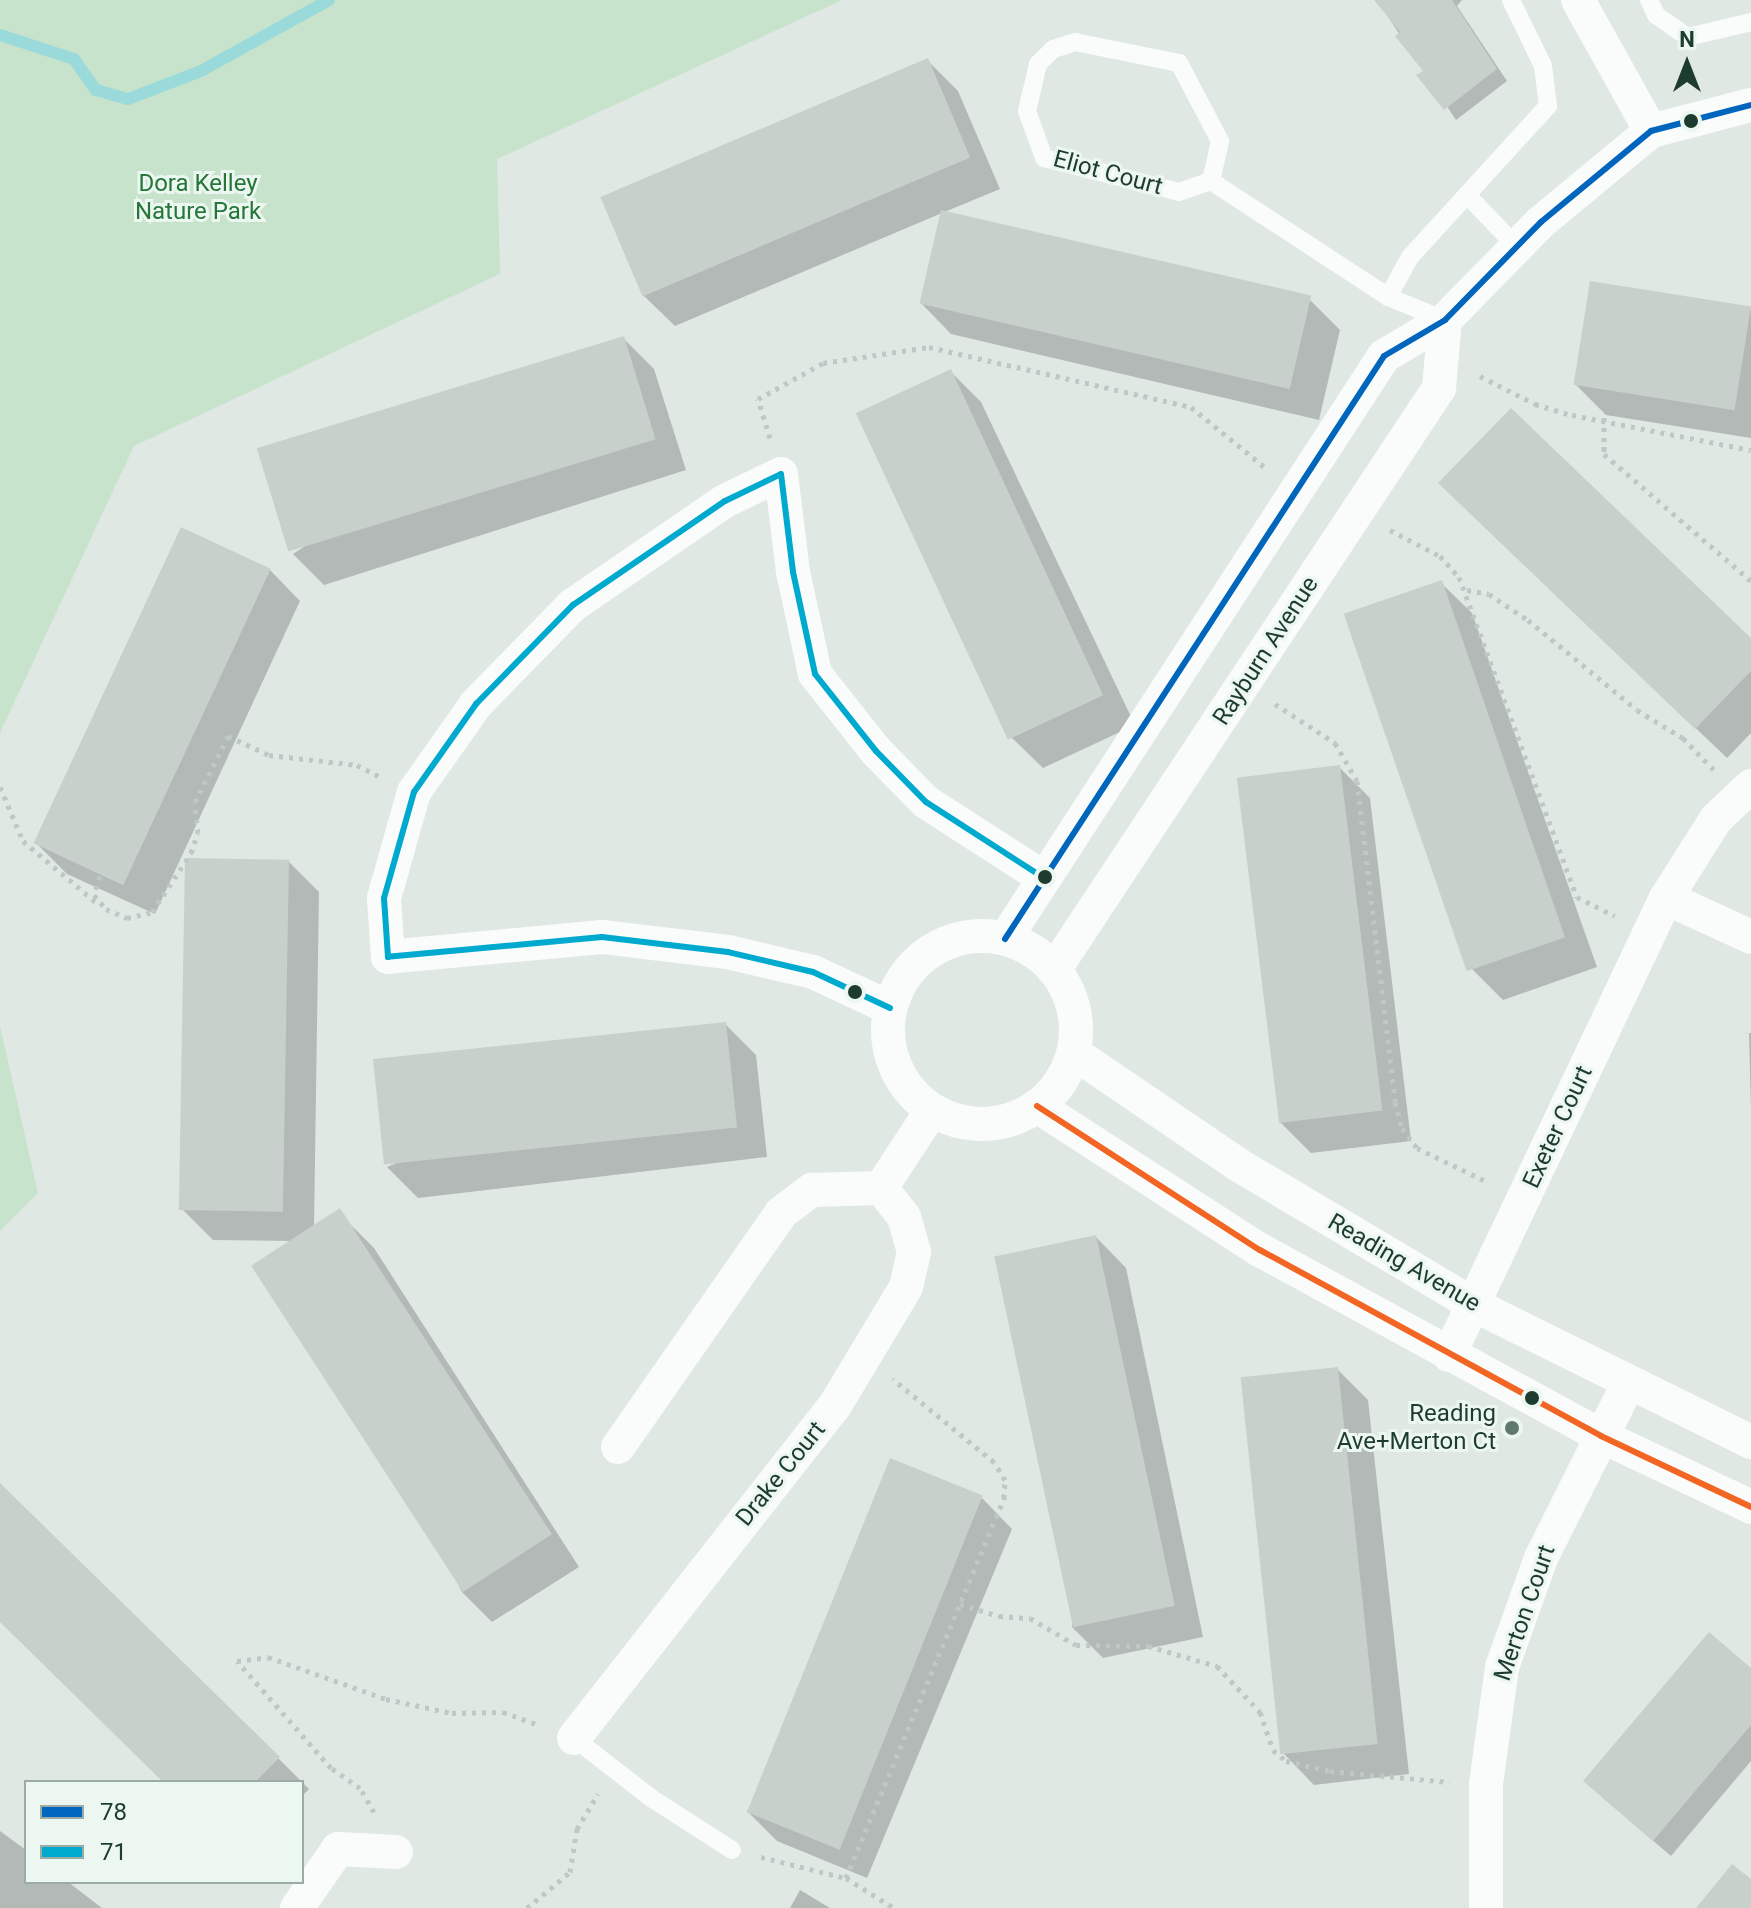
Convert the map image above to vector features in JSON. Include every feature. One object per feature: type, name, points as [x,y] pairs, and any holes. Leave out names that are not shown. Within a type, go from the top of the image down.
[{"type":"street","points":[[1578,0],[1651,131]]},
{"type":"street","points":[[1005,939],[1384,356],[1444,334],[1517,247],[1651,131],[1751,105]]},
{"type":"street","name":"Rayburn Avenue","points":[[1054,970],[1439,388],[1444,334]]},
{"type":"street","points":[[890,1008],[813,972],[728,952],[602,937],[388,957],[384,898],[414,792],[476,704],[573,605],[725,501],[781,474],[793,572],[815,674],[876,751],[926,802],[1044,878]]},
{"type":"street","name":"Exeter Court","points":[[1449,1355],[1666,898],[1716,819],[1744,792]]},
{"type":"street","points":[[1666,898],[1751,937]]},
{"type":"street","points":[[976,937],[1005,939],[1032,950],[1054,970],[1070,995],[1076,1024],[1074,1053],[1062,1080],[1037,1106],[989,1125],[959,1122],[932,1110],[910,1091],[894,1066],[888,1037],[890,1008],[902,981],[921,958],[946,943],[976,937]]},
{"type":"street","name":"Reading Avenue","points":[[1074,1053],[1242,1167],[1474,1305],[1628,1384],[1751,1442]]},
{"type":"street","points":[[1037,1106],[1260,1250],[1601,1436],[1751,1507]]},
{"type":"street","points":[[618,1447],[781,1213],[812,1190],[881,1188],[932,1110]]},
{"type":"street","name":"Drake Court","points":[[574,1738],[834,1407],[906,1287],[914,1252],[904,1217],[881,1188]]},
{"type":"street","name":"Merton Court","points":[[1486,1908],[1486,1784],[1502,1667],[1541,1558],[1628,1384]]},
{"type":"street","points":[[297,1908],[338,1849],[396,1852]]},
{"type":"lane","points":[[1388,297],[1410,257],[1548,106],[1543,66],[1511,0]]},
{"type":"lane","points":[[1649,0],[1656,15],[1688,37],[1751,22]]},
{"type":"lane","name":"Eliot Court","points":[[1075,42],[1179,63],[1220,141],[1211,181],[1179,192],[1044,158],[1027,111],[1038,64],[1053,49],[1075,42]]},
{"type":"lane","points":[[1211,181],[1444,334]]},
{"type":"lane","points":[[1467,195],[1517,247]]},
{"type":"lane","points":[[574,1738],[732,1850]]},
{"type":"path","points":[[1444,334],[1478,375],[1535,404],[1751,450]]},
{"type":"path","points":[[781,474],[758,399],[823,363],[929,347],[1191,407],[1298,490]]},
{"type":"path","points":[[1604,417],[1604,454],[1751,581]]},
{"type":"path","points":[[1358,510],[1440,556],[1467,590],[1577,897],[1650,932]]},
{"type":"path","points":[[1467,590],[1489,594],[1528,620],[1637,710],[1683,738],[1744,792]]},
{"type":"path","points":[[1244,683],[1335,743],[1353,770],[1395,1102],[1402,1128],[1417,1148],[1524,1198]]},
{"type":"path","points":[[0,787],[23,841],[97,903],[127,918],[145,916],[169,890],[191,853],[198,833],[195,802],[228,736],[291,760],[357,765],[414,792]]},
{"type":"path","points":[[97,903],[100,876]]},
{"type":"path","points":[[846,1878],[1004,1498],[1005,1480],[964,1433],[863,1360]]},
{"type":"path","points":[[960,1604],[999,1616],[1030,1618],[1076,1645],[1148,1646],[1217,1666],[1260,1712],[1273,1750],[1286,1761],[1330,1771],[1486,1784]]},
{"type":"path","points":[[360,1788],[331,1768],[237,1661],[268,1657],[386,1699],[452,1713],[503,1712],[574,1738]]},
{"type":"path","points":[[527,1908],[570,1872],[577,1829],[615,1769]]},
{"type":"path","points":[[732,1850],[846,1878],[894,1908]]},
{"type":"green space","name":"Dora Kelley Nature Park","points":[[0,0],[842,0],[497,159],[500,274],[134,446],[0,733]]},
{"type":"green space","points":[[0,1026],[38,1193],[0,1231]]},
{"type":"building","points":[[1374,0],[1452,0],[1497,69],[1444,110],[1416,75],[1423,71],[1395,36],[1400,32]]},
{"type":"building","points":[[928,58],[970,157],[642,297],[600,197]]},
{"type":"building","points":[[941,210],[1311,295],[1290,389],[919,304]]},
{"type":"building","points":[[1590,281],[1751,306],[1735,410],[1574,385]]},
{"type":"building","points":[[624,336],[656,439],[288,552],[257,448]]},
{"type":"building","points":[[951,369],[1103,695],[1008,740],[856,413]]},
{"type":"building","points":[[1511,408],[1751,638],[1751,671],[1695,729],[1438,483]]},
{"type":"building","points":[[181,527],[271,569],[123,885],[34,843]]},
{"type":"building","points":[[1442,580],[1565,937],[1467,971],[1344,614]]},
{"type":"building","points":[[1340,765],[1382,1110],[1279,1123],[1237,778]]},
{"type":"building","points":[[185,858],[289,860],[283,1212],[179,1210]]},
{"type":"building","points":[[726,1022],[737,1127],[384,1165],[373,1059]]},
{"type":"building","points":[[340,1208],[552,1534],[463,1592],[251,1266]]},
{"type":"building","points":[[1096,1235],[1175,1606],[1073,1627],[994,1257]]},
{"type":"building","points":[[1338,1367],[1378,1744],[1280,1754],[1241,1377]]},
{"type":"building","points":[[890,1458],[983,1495],[840,1850],[747,1812]]},
{"type":"building","points":[[0,1483],[280,1757],[257,1780],[161,1780],[0,1622]]},
{"type":"building","points":[[1709,1632],[1751,1668],[1751,1725],[1653,1841],[1583,1781]]},
{"type":"building","points":[[1732,1864],[1751,1879],[1751,1908],[1696,1908]]},
{"type":"waterway","points":[[0,35],[74,59],[96,90],[128,99],[201,71],[329,0]]},
{"type":"transit line","name":"78","points":[[1005,939],[1384,356],[1445,320],[1541,222],[1651,131],[1751,105]]},
{"type":"transit line","name":"71","points":[[890,1008],[813,972],[728,952],[602,937],[388,957],[384,898],[414,792],[476,704],[573,605],[725,501],[781,474],[793,572],[815,674],[876,751],[926,802],[1044,878]]},
{"type":"transit line","points":[[1037,1106],[1260,1250],[1601,1436],[1751,1507]]},
{"type":"place","name":"Reading Ave+Merton Ct","points":[[1512,1428]]}]
